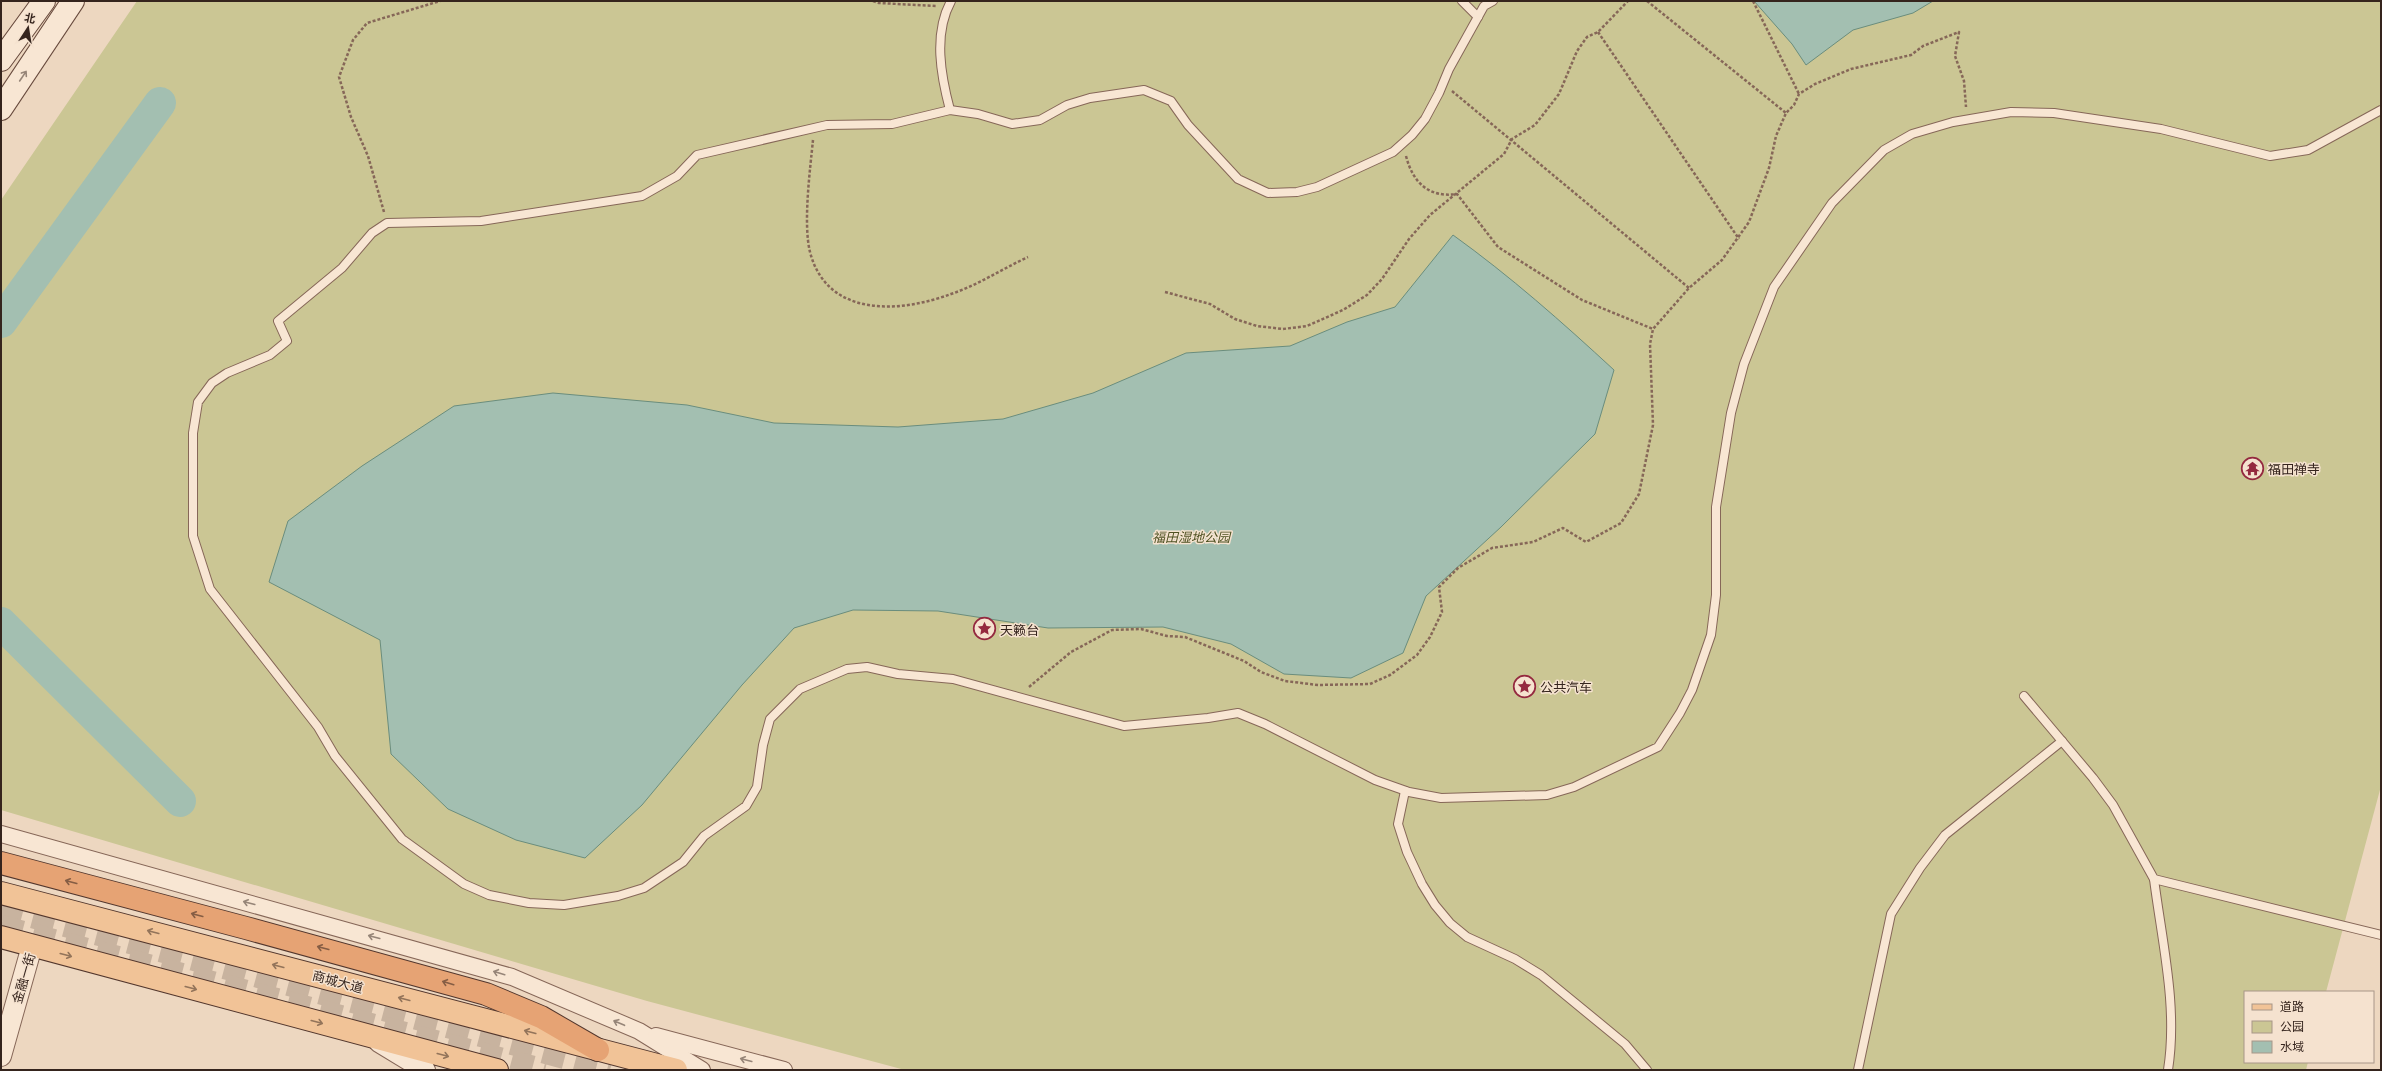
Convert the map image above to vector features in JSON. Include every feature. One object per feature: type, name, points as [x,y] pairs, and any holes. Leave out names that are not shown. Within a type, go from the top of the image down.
[{"type":"highway","points":[[1,863],[486,994],[541,1017],[598,1050]]},
{"type":"main road","points":[[1,60],[44,1]]},
{"type":"main road","points":[[1,109],[73,1]]},
{"type":"main road","name":"商城大道","points":[[1,892],[676,1070]]},
{"type":"main road","points":[[1,938],[497,1070]]},
{"type":"street","points":[[1,834],[465,962],[512,977],[639,1031],[784,1070]]},
{"type":"street","name":"金融一街","points":[[1,1056],[32,946]]},
{"type":"street","points":[[639,1031],[702,1070]]},
{"type":"street","points":[[371,1036],[425,1070]]},
{"type":"lane","points":[[1462,1],[1478,17]]},
{"type":"lane","points":[[1493,1],[1484,6],[1425,119],[1403,143],[1393,152],[1317,187],[1297,192],[1268,193],[1238,179],[1188,125],[1171,101],[1144,90],[1090,98],[1067,105],[1040,120],[1012,124],[978,114],[950,110],[892,124],[827,125],[697,155],[677,176],[642,196],[481,221],[387,223],[372,233],[342,268],[278,321],[287,341],[270,355],[228,373],[212,383],[198,402],[193,433],[193,536],[210,589],[318,727],[335,756],[402,839],[464,884],[489,896],[552,906],[618,896],[644,888],[683,862],[704,836],[746,806],[757,787],[763,745],[770,719],[800,689],[847,669],[867,667],[898,674],[953,679],[1124,726],[1208,718],[1238,713],[1265,724],[1375,780],[1405,791],[1441,798],[1547,795],[1574,787],[1658,747],[1680,713],[1692,690],[1711,635],[1716,595],[1716,507],[1731,413],[1744,364],[1774,287],[1832,203],[1884,150],[1912,134],[1966,120],[2011,112],[2054,113],[2161,128],[2270,156],[2308,150],[2381,110]]},
{"type":"lane","points":[[950,4],[943,28],[941,55],[942,79],[950,110]]},
{"type":"lane","points":[[2024,696],[2062,741],[2112,805],[2154,879],[2170,994],[2168,1070]]},
{"type":"lane","points":[[1858,1070],[1891,914],[1904,892],[1945,835],[2062,741]]},
{"type":"lane","points":[[1405,791],[1398,824],[1407,852],[1428,895],[1450,923],[1467,937],[1515,959],[1541,975],[1625,1044],[1647,1070]]},
{"type":"lane","points":[[2154,879],[2381,935]]},
{"type":"path","points":[[387,223],[368,156],[351,117],[339,77],[353,40],[367,23],[440,1]]},
{"type":"path","points":[[873,1],[878,3],[950,4]]},
{"type":"path","points":[[1165,292],[1210,304],[1234,319],[1257,326],[1283,329],[1307,326],[1328,319],[1367,295],[1392,266],[1409,239],[1430,215],[1504,154],[1512,140],[1535,125],[1548,108],[1568,76],[1577,51],[1588,37],[1598,32],[1628,1]]},
{"type":"path","points":[[1647,1],[1786,113]]},
{"type":"path","points":[[1753,1],[1799,94]]},
{"type":"path","points":[[1598,32],[1739,239]]},
{"type":"path","points":[[1017,696],[1071,652],[1112,630],[1141,628],[1167,636],[1185,637],[1244,661],[1261,672],[1285,681],[1345,686],[1370,684],[1390,675],[1417,655],[1430,637],[1442,612],[1440,587],[1458,568],[1492,548],[1533,542],[1563,528],[1586,542],[1621,522],[1639,494],[1653,425],[1650,344],[1653,329],[1689,288],[1717,265],[1739,239],[1749,222],[1761,194],[1776,136],[1786,113],[1794,105],[1799,94],[1815,84],[1851,68],[1911,55],[1923,46],[1959,32],[1956,56],[1964,81],[1966,120]]},
{"type":"path","points":[[1443,84],[1689,288]]},
{"type":"path","points":[[814,128],[809,177],[810,251],[820,278],[840,297],[872,307],[916,305],[970,287],[1028,257]]},
{"type":"path","points":[[1403,143],[1407,161],[1418,183],[1434,194],[1457,194]]},
{"type":"path","points":[[1457,194],[1498,247],[1582,300],[1653,329]]},
{"type":"green space","name":"福田湿地公园","points":[[137,1],[2381,1],[2381,786],[2326,991],[2244,991],[2244,1063],[2308,1063],[2306,1070],[905,1070],[647,1001],[1,810],[1,200]]},
{"type":"water","points":[[1754,1],[1933,1],[1913,13],[1853,30],[1806,65],[1792,44]]},
{"type":"water","points":[[1453,235],[1535,300],[1614,370],[1595,434],[1501,527],[1426,596],[1403,653],[1351,678],[1284,674],[1231,644],[1163,627],[1048,628],[938,611],[853,610],[794,628],[742,685],[642,805],[585,858],[516,840],[448,809],[391,754],[380,640],[269,582],[288,521],[362,466],[454,406],[553,393],[687,405],[774,423],[898,427],[1003,419],[1093,393],[1186,353],[1290,346],[1347,322],[1395,307]]},
{"type":"waterway","points":[[1,322],[160,103]]},
{"type":"waterway","points":[[1,623],[180,801]]},
{"type":"tunnel","points":[[1,909],[610,1070]]},
{"type":"tunnel","points":[[1,926],[545,1070]]},
{"type":"place","name":"福田禅寺","points":[[2253,468]]},
{"type":"place","name":"天籁台","points":[[984,629]]},
{"type":"place","name":"公共汽车","points":[[1525,686]]}]
